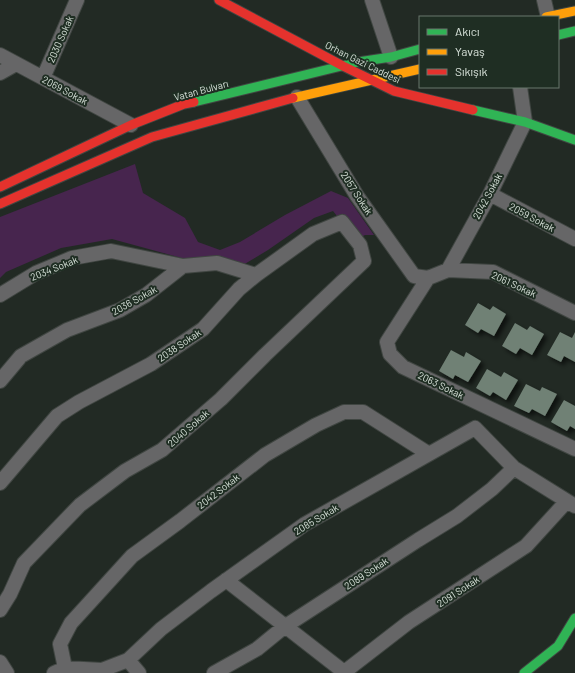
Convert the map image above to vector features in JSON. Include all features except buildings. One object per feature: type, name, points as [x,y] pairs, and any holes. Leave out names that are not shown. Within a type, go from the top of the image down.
[{"type":"main road","name":"Orhan Gazi Caddesi","points":[[219,0],[343,66],[394,91],[525,122],[575,140]]},
{"type":"main road","points":[[552,16],[575,11]]},
{"type":"main road","points":[[559,35],[575,31]]},
{"type":"main road","name":"Vatan Bulvarı","points":[[0,187],[131,125],[184,104],[419,49]]},
{"type":"main road","points":[[0,204],[152,137],[297,97],[419,69]]},
{"type":"main road","points":[[524,673],[558,646],[575,618]]},
{"type":"street","name":"2030 Sokak","points":[[43,78],[77,0]]},
{"type":"street","points":[[372,0],[391,57]]},
{"type":"street","points":[[544,0],[547,16]]},
{"type":"street","name":"2069 Sokak","points":[[0,55],[131,125]]},
{"type":"street","points":[[0,73],[16,64]]},
{"type":"street","points":[[520,88],[525,122]]},
{"type":"street","name":"2057 Sokak","points":[[297,97],[357,196],[414,276],[428,278]]},
{"type":"street","name":"2042 Sokak","points":[[448,270],[490,194],[525,122]]},
{"type":"street","name":"2059 Sokak","points":[[490,194],[575,239]]},
{"type":"street","name":"2038 Sokak","points":[[0,483],[57,416],[79,402],[150,364],[203,329],[239,289],[313,234],[342,222],[356,240]]},
{"type":"street","name":"2040 Sokak","points":[[0,610],[10,594],[24,563],[80,505],[125,471],[162,450],[209,409],[364,261],[360,245],[356,240]]},
{"type":"street","name":"2034 Sokak","points":[[0,295],[36,273],[72,258],[111,251],[183,266]]},
{"type":"street","points":[[183,266],[217,263],[256,275]]},
{"type":"street","name":"2036 Sokak","points":[[0,381],[21,356],[67,330],[120,310],[151,292],[183,266]]},
{"type":"street","name":"2061 Sokak","points":[[428,278],[448,270],[493,272],[575,313]]},
{"type":"street","name":"2063 Sokak","points":[[428,278],[387,342],[390,354],[403,367],[575,449]]},
{"type":"street","name":"2042 Sokak","points":[[60,670],[60,644],[71,623],[132,556],[265,455],[316,425],[344,412],[363,412],[429,454]]},
{"type":"street","name":"2085 Sokak","points":[[60,670],[102,670],[128,660],[161,629],[226,580],[305,524],[475,428],[514,468],[571,503]]},
{"type":"street","name":"2089 Sokak","points":[[214,673],[257,649],[284,627],[457,516],[492,489],[514,468]]},
{"type":"street","name":"2091 Sokak","points":[[343,673],[410,622],[526,546],[571,503]]},
{"type":"street","points":[[226,580],[343,673]]},
{"type":"street","points":[[128,660],[139,673]]},
{"type":"street","points":[[0,662],[7,673]]},
{"type":"shaded area","points":[[135,164],[143,193],[185,218],[198,242],[220,250],[240,242],[285,215],[331,191],[348,198],[374,235],[365,235],[356,240],[333,211],[314,218],[268,250],[243,265],[189,260],[112,239],[61,248],[6,272],[0,278],[0,217]]},
{"type":"traffic: fast","points":[[559,35],[575,31]]},
{"type":"traffic: fast","points":[[194,102],[358,62],[391,57],[419,49]]},
{"type":"traffic: fast","points":[[473,110],[525,122],[575,140]]},
{"type":"traffic: fast","points":[[524,673],[558,646],[575,618]]},
{"type":"traffic: slow","points":[[551,16],[575,11]]},
{"type":"traffic: slow","points":[[293,98],[419,69]]},
{"type":"traffic: jam","points":[[219,0],[343,66],[394,91],[473,110]]},
{"type":"traffic: jam","points":[[0,204],[152,137],[293,98]]},
{"type":"traffic: jam","points":[[0,187],[131,125],[184,104],[194,102]]}]
